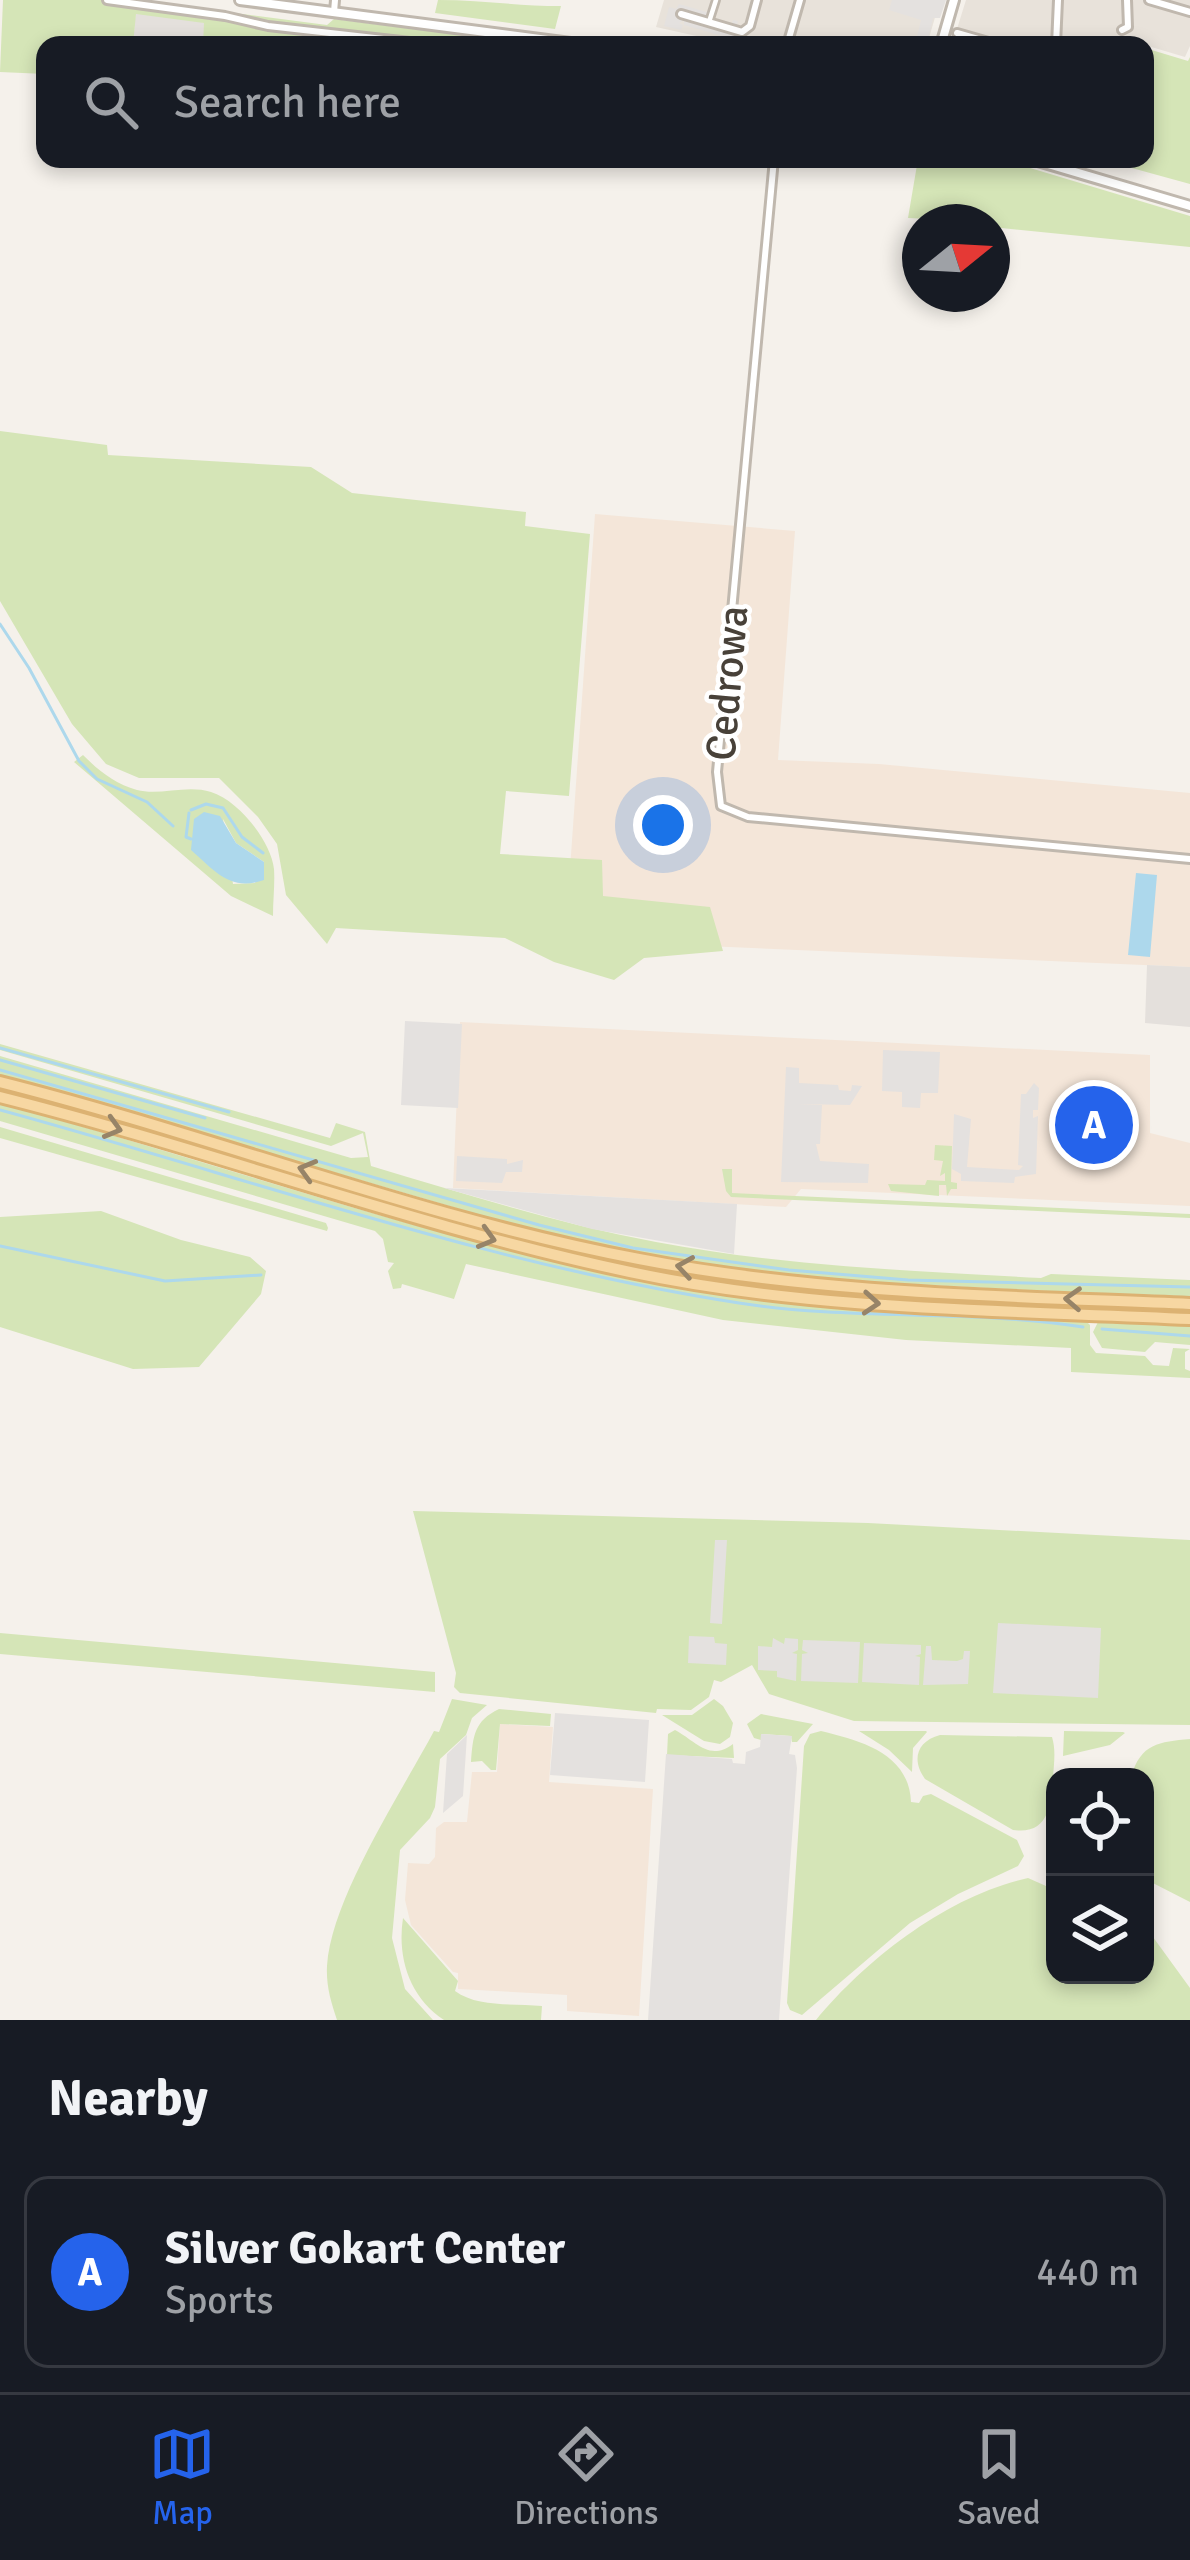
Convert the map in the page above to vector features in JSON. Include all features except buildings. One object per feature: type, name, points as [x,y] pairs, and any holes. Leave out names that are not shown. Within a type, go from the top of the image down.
[{"type":"main road","points":[[0,1082],[501,1226],[637,1259],[841,1287],[1190,1304]]},
{"type":"main road","points":[[0,1097],[486,1238],[634,1273],[840,1301],[1190,1319]]},
{"type":"street","points":[[106,0],[357,36]]},
{"type":"street","points":[[240,0],[517,36]]},
{"type":"street","points":[[334,12],[335,0]]},
{"type":"street","points":[[709,22],[716,0]]},
{"type":"street","points":[[681,14],[747,30],[758,0]]},
{"type":"street","points":[[790,36],[800,0]]},
{"type":"street","points":[[944,36],[954,0]]},
{"type":"street","points":[[1056,36],[1058,0]]},
{"type":"street","points":[[1122,31],[1128,27],[1127,0]]},
{"type":"street","points":[[1149,0],[1190,12]]},
{"type":"street","points":[[957,33],[968,36]]},
{"type":"street","name":"Cedrowa","points":[[773,168],[717,772],[721,806],[748,817],[1190,859]]},
{"type":"street","points":[[1061,168],[1190,206]]},
{"type":"shaded area","points":[[664,0],[940,0],[930,36],[696,36],[656,27]]},
{"type":"shaded area","points":[[892,0],[946,0],[940,18],[933,18],[929,36],[917,36],[921,20],[889,10]]},
{"type":"shaded area","points":[[966,0],[1190,0],[1190,46],[1185,57],[1154,48],[1154,36],[955,36]]},
{"type":"shaded area","points":[[679,4],[710,13],[707,25],[714,27],[720,16],[717,28],[729,31],[733,20],[738,21],[735,33],[743,36],[722,36],[684,25],[684,20],[679,23],[681,30],[664,26],[669,7],[676,9]]},
{"type":"shaded area","points":[[136,7],[205,23],[204,36],[134,36]]},
{"type":"shaded area","points":[[595,514],[795,531],[778,760],[879,764],[1190,793],[1190,967],[565,940]]},
{"type":"shaded area","points":[[1147,965],[1190,967],[1190,1027],[1145,1023]]},
{"type":"shaded area","points":[[405,1021],[462,1024],[458,1108],[401,1105]]},
{"type":"shaded area","points":[[460,1022],[1150,1055],[1150,1133],[1190,1143],[1190,1206],[801,1189],[786,1207],[453,1188]]},
{"type":"shaded area","points":[[883,1050],[940,1052],[938,1093],[921,1093],[920,1108],[902,1107],[902,1092],[882,1091]]},
{"type":"shaded area","points":[[786,1067],[799,1068],[799,1083],[838,1085],[839,1090],[851,1091],[852,1085],[862,1086],[850,1105],[798,1104],[822,1105],[820,1144],[816,1144],[820,1161],[869,1164],[868,1183],[781,1182]]},
{"type":"shaded area","points":[[1034,1083],[1039,1088],[1038,1110],[1033,1110],[1033,1118],[1038,1116],[1036,1174],[1015,1177],[1014,1183],[961,1181],[961,1174],[952,1169],[954,1114],[971,1119],[967,1167],[1019,1170],[1023,1166],[1018,1165],[1021,1094]]},
{"type":"shaded area","points":[[457,1156],[507,1159],[507,1164],[523,1160],[522,1172],[506,1172],[502,1183],[456,1181]]},
{"type":"shaded area","points":[[444,1188],[737,1204],[734,1254],[592,1229]]},
{"type":"shaded area","points":[[715,1540],[727,1540],[722,1624],[710,1623]]},
{"type":"shaded area","points":[[998,1623],[1101,1628],[1098,1698],[993,1693]]},
{"type":"shaded area","points":[[689,1636],[714,1637],[715,1643],[727,1644],[726,1665],[688,1663]]},
{"type":"shaded area","points":[[773,1638],[784,1644],[785,1638],[798,1639],[798,1650],[792,1653],[797,1654],[796,1681],[777,1677],[777,1671],[758,1670],[758,1646],[772,1647]]},
{"type":"shaded area","points":[[803,1640],[860,1642],[858,1683],[801,1681],[802,1654],[808,1653],[802,1650]]},
{"type":"shaded area","points":[[864,1643],[921,1645],[921,1654],[915,1656],[920,1657],[919,1685],[862,1682]]},
{"type":"shaded area","points":[[926,1646],[931,1646],[932,1660],[957,1661],[963,1659],[964,1651],[970,1651],[968,1684],[923,1685]]},
{"type":"shaded area","points":[[555,1713],[649,1720],[645,1782],[550,1775]]},
{"type":"shaded area","points":[[500,1724],[553,1727],[549,1782],[653,1789],[639,2016],[567,2011],[567,1995],[458,1989],[458,1973],[411,1925],[405,1900],[408,1863],[429,1864],[435,1857],[436,1828],[444,1822],[467,1822],[472,1772],[497,1772]]},
{"type":"shaded area","points":[[761,1734],[792,1736],[789,1754],[795,1755],[797,1768],[779,2020],[648,2020],[666,1754],[745,1764],[746,1752],[760,1747]]},
{"type":"shaded area","points":[[467,1735],[463,1796],[443,1813],[447,1754]]},
{"type":"green space","points":[[3,0],[133,0],[327,25],[334,19],[468,36],[203,36],[204,23],[136,14],[134,36],[36,36],[36,74],[0,72]]},
{"type":"green space","points":[[438,0],[561,6],[555,29],[435,13]]},
{"type":"green space","points":[[1154,51],[1188,61],[1190,57],[1190,184],[1132,168],[1154,168]]},
{"type":"green space","points":[[916,168],[1030,168],[1190,216],[1190,247],[1010,229],[1010,204],[910,204]]},
{"type":"green space","points":[[0,431],[107,445],[108,455],[311,467],[352,493],[526,512],[525,526],[590,534],[569,796],[506,791],[500,854],[602,860],[603,896],[710,907],[723,951],[644,958],[614,980],[554,962],[505,938],[336,928],[327,944],[286,895],[277,844],[219,778],[139,778],[106,764],[72,724],[0,601]]},
{"type":"green space","points":[[83,755],[108,776],[137,790],[202,790],[232,803],[260,834],[272,858],[273,916],[231,896],[74,762]],"holes":[[[223,819],[236,843],[264,862],[255,883],[233,884]]]},
{"type":"green space","points":[[0,1044],[330,1138],[336,1123],[365,1132],[371,1166],[620,1235],[752,1257],[848,1266],[1041,1278],[1051,1274],[1190,1280],[1190,1298],[805,1279],[671,1260],[504,1222],[0,1075],[0,1056],[351,1158],[368,1157],[363,1133],[331,1146],[0,1050]]},
{"type":"green space","points":[[0,1086],[636,1264],[848,1292],[1190,1309],[1190,1314],[848,1297],[636,1268],[436,1218],[0,1091]]},
{"type":"green space","points":[[0,1103],[472,1241],[632,1278],[801,1302],[1085,1320],[1096,1353],[1145,1356],[1153,1365],[1169,1366],[1173,1348],[1190,1349],[1185,1352],[1185,1369],[1190,1378],[1071,1372],[1071,1348],[906,1340],[723,1320],[466,1264],[454,1299],[402,1284],[393,1289],[388,1271],[394,1263],[388,1262],[383,1239],[375,1231],[0,1121]]},
{"type":"green space","points":[[0,1127],[326,1223],[328,1228],[0,1138]]},
{"type":"green space","points":[[935,1145],[952,1146],[951,1182],[957,1183],[957,1189],[947,1196],[946,1185],[939,1185],[939,1196],[891,1191],[888,1184],[945,1181],[945,1173],[940,1176],[943,1161],[934,1160]]},
{"type":"green space","points":[[722,1169],[732,1169],[732,1193],[1190,1214],[1190,1218],[731,1197]]},
{"type":"green space","points":[[101,1211],[181,1240],[250,1257],[266,1271],[261,1294],[199,1367],[133,1369],[0,1327],[0,1217]]},
{"type":"green space","points":[[1099,1320],[1190,1325],[1190,1345],[1155,1342],[1145,1352],[1102,1348],[1093,1332]]},
{"type":"green space","points":[[413,1511],[868,1523],[1190,1540],[1190,1725],[854,1721],[769,1694],[752,1665],[721,1682],[714,1680],[709,1697],[691,1710],[657,1709],[656,1713],[460,1693],[454,1687],[456,1673]]},
{"type":"green space","points":[[0,1633],[435,1672],[435,1692],[0,1654]]},
{"type":"green space","points":[[452,1699],[487,1705],[472,1718],[466,1735],[440,1759],[435,1807],[400,1850],[392,1938],[405,1989],[433,2020],[337,2020],[327,1966],[341,1910],[370,1847],[434,1731],[439,1732]]},
{"type":"green space","points":[[714,1699],[733,1723],[730,1737],[720,1744],[704,1741],[662,1715],[692,1715]]},
{"type":"green space","points":[[499,1709],[551,1714],[550,1726],[500,1724],[496,1770],[491,1770],[482,1761],[471,1762],[473,1744],[480,1724]]},
{"type":"green space","points":[[761,1714],[813,1724],[797,1742],[791,1736],[762,1734],[761,1740],[754,1738],[747,1724]]},
{"type":"green space","points":[[675,1730],[710,1750],[733,1744],[734,1758],[667,1755],[668,1734]]},
{"type":"green space","points":[[821,1731],[852,1739],[892,1761],[902,1772],[911,1802],[919,1803],[931,1794],[1017,1840],[1024,1856],[1018,1866],[910,1923],[802,2015],[787,2003],[804,1746],[810,1734]]},
{"type":"green space","points":[[859,1731],[927,1732],[913,1748],[912,1772]]},
{"type":"green space","points":[[1064,1731],[1125,1733],[1110,1745],[1063,1756]]},
{"type":"green space","points":[[940,1735],[1052,1737],[1053,1768],[1046,1768],[1046,1816],[1034,1828],[1013,1830],[925,1779],[918,1765],[926,1742]]},
{"type":"green space","points":[[1190,1739],[1190,1902],[1154,1884],[1154,1768],[1134,1768],[1146,1751]]},
{"type":"green space","points":[[1028,1878],[1046,1886],[1046,1984],[1154,1984],[1154,1938],[1190,1988],[1190,2020],[816,2020],[860,1974],[912,1932],[998,1886]]},
{"type":"green space","points":[[403,1918],[458,1981],[455,1991],[485,2002],[542,2006],[541,2020],[444,2020],[422,2000],[408,1975]]},
{"type":"water","points":[[204,812],[220,816],[236,843],[264,862],[264,880],[232,881],[191,850],[194,819]]},
{"type":"water","points":[[1136,873],[1157,875],[1150,957],[1128,955]]},
{"type":"waterway","points":[[0,624],[79,761],[97,779],[147,802],[173,826]]},
{"type":"waterway","points":[[191,810],[206,804],[223,808],[242,837],[263,853]]},
{"type":"waterway","points":[[189,813],[186,837],[191,839]]},
{"type":"waterway","points":[[0,1048],[229,1112]]},
{"type":"waterway","points":[[0,1060],[205,1118]]},
{"type":"waterway","points":[[0,1070],[633,1248],[789,1270],[908,1280],[1190,1287]]},
{"type":"waterway","points":[[0,1110],[367,1217],[645,1286],[782,1308],[1083,1327]]},
{"type":"waterway","points":[[0,1246],[165,1281],[261,1275]]},
{"type":"waterway","points":[[1102,1329],[1190,1336]]},
{"type":"place","name":"Silver Gokart Center","points":[[1094,1125]]}]
